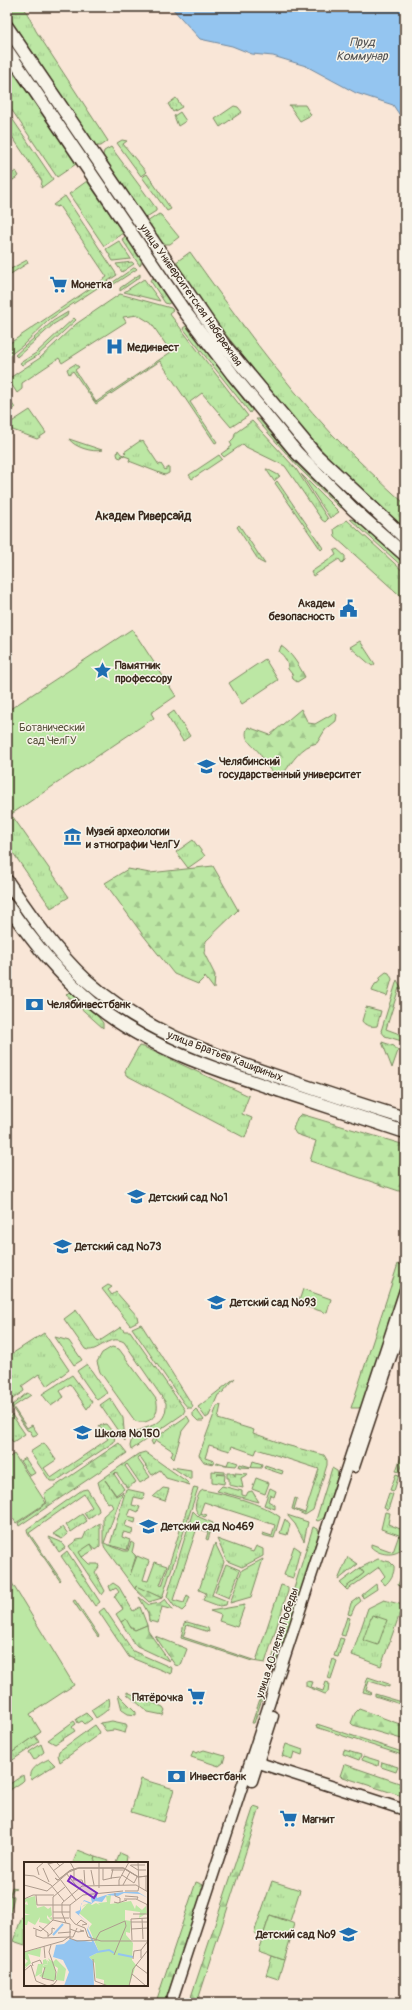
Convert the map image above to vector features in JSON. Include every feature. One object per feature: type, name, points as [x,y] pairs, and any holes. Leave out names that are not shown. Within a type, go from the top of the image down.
[{"type":"main road","name":"улица Университетская Набережная","points":[[7,27],[221,341],[296,432],[339,478],[405,538]]},
{"type":"main road","name":"улица Университетская Набережная","points":[[7,50],[151,263],[210,346],[293,448],[353,509],[405,555]]},
{"type":"main road","points":[[151,263],[162,256]]},
{"type":"main road","name":"улица Братьев Кашириных","points":[[7,881],[48,940],[62,955],[99,990],[139,1019],[169,1036],[231,1061],[405,1118]]},
{"type":"main road","name":"улица Братьев Кашириных","points":[[7,905],[34,943],[67,980],[101,1009],[140,1035],[206,1066],[405,1132]]},
{"type":"street","name":"улица 40-летия Победы","points":[[178,2003],[216,1879],[382,1372],[405,1290]]},
{"type":"street","name":"улица 40-летия Победы","points":[[382,1372],[405,1315]]},
{"type":"street","points":[[255,1762],[405,1810]]},
{"type":"street","name":"улица 40-летия Победы","points":[[171,2003],[216,1879]]},
{"type":"green space","points":[[7,7],[24,7],[36,31],[108,141],[101,146],[96,146],[7,14]]},
{"type":"green space","points":[[7,62],[76,164],[57,177],[7,103]]},
{"type":"green space","points":[[176,98],[182,107],[173,112],[168,104]]},
{"type":"green space","points":[[289,105],[305,105],[311,115],[300,121]]},
{"type":"green space","points":[[234,106],[238,107],[242,112],[220,127],[215,119]]},
{"type":"green space","points":[[7,111],[53,179],[41,188],[42,181],[7,129]]},
{"type":"green space","points":[[180,112],[186,121],[178,126],[174,116]]},
{"type":"green space","points":[[122,140],[127,141],[123,144],[146,172],[141,176],[117,143]]},
{"type":"green space","points":[[111,147],[156,208],[156,211],[145,218],[103,155],[104,151]]},
{"type":"green space","points":[[16,171],[19,176],[7,184],[7,177]]},
{"type":"green space","points":[[147,174],[171,209],[167,211],[142,177]]},
{"type":"green space","points":[[87,181],[123,233],[104,246],[69,194]]},
{"type":"green space","points":[[65,196],[117,275],[50,319],[22,346],[10,355],[7,350],[7,345],[107,277],[59,206],[56,207],[53,205]]},
{"type":"green space","points":[[159,214],[179,237],[170,244],[163,244],[147,222]]},
{"type":"green space","points":[[126,236],[142,260],[140,266],[122,239]]},
{"type":"green space","points":[[119,241],[131,259],[113,261],[106,249]]},
{"type":"green space","points":[[190,252],[258,346],[294,391],[332,434],[405,504],[405,529],[332,461],[294,420],[216,322],[175,263]]},
{"type":"green space","points":[[27,260],[28,263],[9,275],[7,271]]},
{"type":"green space","points":[[132,262],[134,264],[122,272],[116,264]]},
{"type":"green space","points":[[135,267],[137,269],[108,288],[106,287]]},
{"type":"green space","points":[[140,274],[140,277],[120,291],[120,288]]},
{"type":"green space","points":[[154,278],[171,302],[168,304],[165,303],[150,280]]},
{"type":"green space","points":[[144,279],[160,301],[124,292]]},
{"type":"green space","points":[[120,294],[171,308],[173,310],[169,313],[248,416],[231,427],[202,393],[190,402],[217,442],[215,443],[160,361],[96,404],[73,371],[69,374],[67,369],[75,364],[79,367],[75,370],[96,402],[171,352],[151,323],[138,315],[123,317],[126,322],[62,363],[59,358],[22,383],[22,389],[17,393],[8,379],[40,358],[76,324]]},
{"type":"green space","points":[[68,312],[67,316],[54,324],[17,357],[15,355],[53,321]]},
{"type":"green space","points":[[74,318],[76,320],[37,356],[22,365],[20,363],[36,353]]},
{"type":"green space","points":[[186,326],[252,410],[250,413],[183,328]]},
{"type":"green space","points":[[7,396],[15,408],[7,413]]},
{"type":"green space","points":[[30,410],[46,433],[37,439],[10,429],[7,425]]},
{"type":"green space","points":[[256,419],[259,419],[297,464],[340,506],[340,508],[299,468]]},
{"type":"green space","points":[[252,421],[296,469],[328,519],[325,522],[322,520],[285,466],[246,447],[243,444],[224,457],[221,454],[232,446],[230,442],[234,438],[235,433]]},
{"type":"green space","points":[[69,439],[102,450],[94,451],[84,449],[75,445]]},
{"type":"green space","points":[[140,441],[143,441],[159,465],[161,464],[165,470],[169,467],[169,473],[165,475],[129,461],[130,458],[122,455],[121,458],[118,457],[118,450],[124,455],[126,453],[124,452]]},
{"type":"green space","points":[[219,455],[222,459],[192,479],[189,475]]},
{"type":"green space","points":[[267,469],[280,476],[274,481]]},
{"type":"green space","points":[[301,474],[339,512],[330,518]]},
{"type":"green space","points":[[277,481],[323,548],[321,550],[275,483]]},
{"type":"green space","points":[[350,519],[355,520],[405,564],[405,569]]},
{"type":"green space","points":[[347,520],[405,573],[405,600],[335,537],[334,529]]},
{"type":"green space","points":[[239,525],[265,564],[259,561],[237,527]]},
{"type":"green space","points":[[337,549],[345,556],[345,560],[342,563],[339,559],[313,576],[311,572],[336,555],[334,551]]},
{"type":"green space","name":"Ботанический сад ЧелГУ","points":[[132,629],[176,696],[151,713],[154,718],[7,817],[7,711]]},
{"type":"green space","points":[[360,641],[375,664],[372,666],[350,647]]},
{"type":"green space","points":[[281,646],[292,656],[305,677],[297,682],[293,679],[292,674],[288,669],[286,660],[279,652]]},
{"type":"green space","points":[[265,659],[278,680],[242,704],[229,683]]},
{"type":"green space","points":[[301,709],[308,723],[315,724],[334,713],[337,715],[336,721],[325,730],[317,743],[306,747],[298,755],[283,774],[275,775],[268,768],[258,751],[247,739],[246,732],[248,727],[270,735]]},
{"type":"green space","points":[[174,711],[190,736],[183,741],[167,716]]},
{"type":"green space","points":[[13,817],[69,897],[51,908],[7,844],[7,821]]},
{"type":"green space","points":[[193,840],[205,856],[188,868],[176,852]]},
{"type":"green space","points":[[213,866],[238,910],[206,941],[204,953],[215,975],[214,989],[205,977],[198,984],[174,974],[105,883],[128,869],[150,873]]},
{"type":"green space","points":[[386,972],[389,973],[392,979],[387,996],[372,991],[375,984],[378,983],[381,976]]},
{"type":"green space","points":[[397,980],[402,989],[399,988],[386,1029],[405,1036],[405,1042],[385,1036],[381,1031]]},
{"type":"green space","points":[[69,992],[96,1014],[103,1023],[103,1028],[66,995]]},
{"type":"green space","points":[[366,1007],[381,1011],[377,1026],[369,1026],[362,1021]]},
{"type":"green space","points":[[382,1042],[394,1046],[398,1051],[392,1068]]},
{"type":"green space","points":[[139,1046],[249,1096],[242,1114],[252,1118],[245,1138],[126,1075],[125,1071]]},
{"type":"green space","points":[[301,1114],[405,1145],[405,1193],[310,1161],[316,1141],[296,1134],[293,1129],[297,1118]]},
{"type":"green space","points":[[398,1264],[405,1266],[405,1272],[362,1405],[359,1408],[351,1408]]},
{"type":"green space","points":[[108,1285],[112,1287],[108,1290],[112,1295],[116,1292],[137,1316],[138,1321],[130,1325],[102,1289]]},
{"type":"green space","points":[[303,1289],[331,1299],[327,1313],[298,1304]]},
{"type":"green space","points":[[76,1310],[98,1342],[121,1327],[124,1331],[130,1331],[185,1410],[183,1414],[131,1450],[130,1446],[133,1434],[160,1421],[165,1411],[166,1403],[124,1342],[113,1340],[94,1349],[85,1349],[64,1319]]},
{"type":"green space","points":[[141,1324],[193,1406],[192,1408],[188,1408],[183,1402],[132,1328]]},
{"type":"green space","points":[[44,1333],[69,1370],[47,1386],[39,1374],[22,1386],[24,1391],[7,1403],[7,1357]]},
{"type":"green space","points":[[55,1337],[69,1341],[82,1360],[74,1365]]},
{"type":"green space","points":[[112,1347],[119,1349],[156,1399],[156,1414],[150,1420],[145,1422],[135,1421],[100,1372],[97,1362],[102,1353]]},
{"type":"green space","points":[[87,1364],[107,1393],[97,1400],[77,1371]]},
{"type":"green space","points":[[72,1375],[92,1402],[87,1409],[70,1384],[60,1391],[64,1397],[51,1406],[42,1394]]},
{"type":"green space","points":[[235,1378],[223,1392],[218,1395],[209,1416],[206,1418],[198,1407]]},
{"type":"green space","points":[[27,1393],[31,1395],[13,1407],[27,1428],[32,1425],[38,1434],[33,1436],[30,1431],[27,1430],[11,1406]]},
{"type":"green space","points":[[110,1398],[123,1418],[125,1441],[100,1405]]},
{"type":"green space","points":[[221,1405],[218,1419],[254,1430],[253,1433],[286,1445],[324,1455],[327,1460],[327,1465],[313,1510],[305,1515],[292,1509],[295,1498],[297,1499],[294,1509],[305,1513],[319,1469],[257,1449],[255,1454],[232,1446],[230,1451],[209,1445],[205,1458],[214,1461],[213,1464],[204,1462],[199,1455],[217,1406]]},
{"type":"green space","points":[[196,1409],[204,1420],[203,1421],[198,1421],[193,1416],[193,1412]]},
{"type":"green space","points":[[12,1415],[25,1434],[13,1442],[7,1434],[7,1419]]},
{"type":"green space","points":[[187,1416],[190,1421],[182,1431],[174,1459],[171,1456],[173,1451],[156,1440],[153,1445],[151,1441]]},
{"type":"green space","points":[[106,1424],[115,1435],[114,1442],[56,1481],[50,1481],[30,1452],[44,1443],[56,1460],[44,1468],[51,1478],[108,1439],[99,1426]]},
{"type":"green space","points":[[119,1443],[127,1453],[19,1526],[18,1523],[47,1503],[44,1494]]},
{"type":"green space","points":[[403,1451],[405,1457],[400,1472],[396,1471]]},
{"type":"green space","points":[[145,1452],[190,1485],[166,1478],[160,1470],[152,1475],[139,1456],[137,1458],[150,1477],[140,1483],[127,1464],[125,1466],[136,1482],[127,1488],[116,1472],[114,1474],[124,1489],[116,1495],[105,1480],[116,1496],[123,1492],[104,1543],[124,1551],[128,1551],[131,1542],[134,1544],[132,1552],[136,1556],[130,1575],[137,1556],[149,1561],[143,1580],[148,1581],[155,1562],[167,1566],[160,1585],[162,1586],[194,1487],[198,1488],[162,1598],[136,1587],[135,1589],[105,1548],[103,1543],[103,1516],[113,1507],[110,1502],[108,1503],[100,1489],[98,1482],[138,1454]]},
{"type":"green space","points":[[14,1454],[46,1503],[16,1523],[7,1509],[7,1459]]},
{"type":"green space","points":[[25,1458],[35,1473],[30,1476],[20,1461]]},
{"type":"green space","points":[[229,1460],[238,1463],[236,1466],[216,1464],[217,1462],[227,1465]]},
{"type":"green space","points":[[253,1461],[262,1464],[261,1468],[239,1467],[240,1464],[251,1467]]},
{"type":"green space","points":[[265,1465],[283,1471],[282,1474],[264,1468]]},
{"type":"green space","points":[[172,1467],[191,1470],[191,1480]]},
{"type":"green space","points":[[332,1468],[337,1471],[338,1475],[324,1518],[318,1521],[316,1520]]},
{"type":"green space","points":[[212,1471],[225,1472],[225,1474],[217,1474],[225,1475],[224,1484],[212,1482]]},
{"type":"green space","points":[[227,1473],[233,1473],[235,1476],[235,1473],[248,1474],[241,1478],[243,1488],[229,1485]]},
{"type":"green space","points":[[396,1474],[399,1475],[394,1491],[390,1490]]},
{"type":"green space","points":[[256,1478],[269,1483],[265,1494],[252,1489]]},
{"type":"green space","points":[[222,1486],[242,1491],[242,1495],[246,1496],[248,1492],[252,1491],[259,1502],[217,1491]]},
{"type":"green space","points":[[163,1488],[169,1489],[165,1501],[153,1497]]},
{"type":"green space","points":[[270,1488],[276,1491],[274,1497],[270,1495],[268,1501],[275,1505],[275,1509],[264,1505]]},
{"type":"green space","points":[[87,1489],[98,1506],[99,1511],[88,1519],[84,1513],[92,1507],[84,1494],[29,1533],[61,1580],[60,1581],[28,1534],[27,1529],[82,1490]]},
{"type":"green space","points":[[126,1489],[144,1493],[143,1499],[134,1497],[132,1505],[140,1507],[138,1512],[131,1509],[128,1516],[136,1518],[135,1523],[127,1520],[125,1526],[133,1529],[132,1534],[123,1532],[122,1537],[130,1540],[127,1550],[110,1545]]},
{"type":"green space","points":[[203,1490],[254,1503],[280,1517],[274,1538],[262,1535],[263,1533],[272,1536],[275,1525],[204,1502],[200,1513],[207,1515],[205,1517],[198,1513],[195,1507],[200,1492]]},
{"type":"green space","points":[[389,1493],[393,1494],[388,1510],[384,1508]]},
{"type":"green space","points":[[193,1511],[199,1517],[213,1523],[208,1540],[206,1539],[208,1532],[197,1528],[173,1600],[184,1603],[187,1595],[190,1597],[186,1607],[182,1611],[174,1606],[167,1596]]},
{"type":"green space","points":[[385,1512],[390,1513],[388,1524],[405,1531],[405,1543],[401,1543],[400,1548],[402,1549],[399,1552],[391,1554],[378,1552],[371,1547],[371,1544],[393,1552],[399,1535],[381,1529]]},
{"type":"green space","points":[[82,1514],[87,1521],[71,1532],[66,1525]]},
{"type":"green space","points":[[287,1515],[308,1522],[304,1541],[295,1524]]},
{"type":"green space","points":[[285,1519],[290,1525],[287,1535],[280,1533]]},
{"type":"green space","points":[[100,1523],[100,1547],[96,1550],[91,1544],[82,1557],[89,1564],[98,1564],[99,1567],[95,1572],[105,1591],[102,1595],[69,1546],[77,1540],[83,1539],[86,1532]]},
{"type":"green space","points":[[63,1527],[68,1534],[62,1539],[53,1534]]},
{"type":"green space","points":[[313,1527],[318,1529],[320,1534],[277,1664],[273,1667],[270,1666]]},
{"type":"green space","points":[[49,1537],[61,1542],[65,1548],[59,1552]]},
{"type":"green space","points":[[217,1539],[253,1552],[256,1546],[263,1549],[263,1556],[242,1567],[227,1561]]},
{"type":"green space","points":[[215,1543],[224,1562],[212,1595],[227,1601],[226,1605],[219,1606],[203,1600],[206,1593],[199,1590]]},
{"type":"green space","points":[[91,1544],[94,1550],[82,1557],[79,1552]]},
{"type":"green space","points":[[294,1546],[300,1550],[293,1578],[284,1575]]},
{"type":"green space","points":[[67,1551],[100,1602],[95,1606],[61,1556]]},
{"type":"green space","points":[[348,1557],[358,1564],[338,1580]]},
{"type":"green space","points":[[263,1559],[251,1597],[230,1603],[242,1570]]},
{"type":"green space","points":[[378,1559],[390,1562],[394,1566],[392,1577],[385,1585],[381,1580],[385,1576],[379,1567],[347,1590],[345,1588],[364,1573],[360,1568]]},
{"type":"green space","points":[[226,1564],[240,1570],[229,1598],[215,1592]]},
{"type":"green space","points":[[405,1565],[405,1588],[398,1585]]},
{"type":"green space","points":[[360,1568],[364,1573],[345,1588],[340,1583]]},
{"type":"green space","points":[[7,1575],[74,1685],[30,1714],[41,1732],[7,1756]]},
{"type":"green space","points":[[113,1583],[119,1587],[133,1611],[140,1607],[147,1625],[135,1630],[126,1623],[121,1622],[116,1614],[123,1609],[114,1596],[119,1592],[116,1588],[111,1591],[109,1586]]},
{"type":"green space","points":[[376,1584],[377,1589],[363,1598],[362,1595]]},
{"type":"green space","points":[[281,1585],[288,1587],[288,1591],[265,1663],[252,1661],[181,1638],[184,1623],[187,1622],[208,1628],[209,1632],[187,1625],[183,1637],[256,1661]]},
{"type":"green space","points":[[136,1586],[162,1598],[149,1602],[135,1589]]},
{"type":"green space","points":[[139,1597],[149,1605],[160,1603],[165,1599],[173,1610],[162,1607],[158,1623],[149,1621],[148,1613]]},
{"type":"green space","points":[[359,1597],[361,1601],[355,1606],[351,1615],[348,1614],[351,1603]]},
{"type":"green space","points":[[75,1600],[99,1636],[98,1637],[73,1601]]},
{"type":"green space","points":[[384,1600],[403,1605],[381,1666],[352,1655],[368,1608]]},
{"type":"green space","points":[[245,1605],[237,1627],[219,1621],[221,1615],[210,1611]]},
{"type":"green space","points":[[104,1608],[133,1651],[172,1668],[171,1674],[129,1657],[99,1612]]},
{"type":"green space","points":[[372,1615],[387,1620],[378,1645],[363,1640]]},
{"type":"green space","points":[[347,1617],[350,1618],[345,1636],[341,1635]]},
{"type":"green space","points":[[126,1619],[131,1628],[135,1630],[147,1625],[148,1631],[169,1661],[135,1645],[121,1622]]},
{"type":"green space","points":[[155,1636],[187,1649],[181,1665],[175,1665]]},
{"type":"green space","points":[[340,1638],[344,1639],[338,1657],[334,1656]]},
{"type":"green space","points":[[333,1659],[337,1661],[331,1679],[327,1678]]},
{"type":"green space","points":[[268,1675],[270,1675],[254,1723],[252,1723]]},
{"type":"green space","points":[[368,1677],[389,1684],[389,1687],[369,1681],[366,1690],[372,1693],[363,1692]]},
{"type":"green space","points":[[306,1681],[313,1682],[311,1687],[323,1691],[326,1682],[329,1683],[328,1692],[325,1694],[306,1686]]},
{"type":"green space","points":[[127,1692],[163,1707],[165,1710],[163,1715],[148,1712],[127,1694]]},
{"type":"green space","points":[[405,1693],[403,1705],[375,1696],[375,1694],[402,1702]]},
{"type":"green space","points":[[118,1694],[136,1712],[136,1715],[128,1714],[122,1710]]},
{"type":"green space","points":[[109,1698],[109,1708],[96,1718],[91,1710]]},
{"type":"green space","points":[[359,1709],[405,1726],[405,1740],[353,1725],[351,1723],[355,1713]]},
{"type":"green space","points":[[86,1713],[92,1719],[85,1724],[82,1721],[78,1723],[76,1719]]},
{"type":"green space","points":[[74,1721],[76,1724],[72,1727],[75,1731],[55,1744],[48,1740]]},
{"type":"green space","points":[[112,1721],[126,1724],[127,1726],[125,1733],[114,1730],[106,1731],[100,1723]]},
{"type":"green space","points":[[317,1724],[405,1753],[405,1756],[316,1727]]},
{"type":"green space","points":[[95,1725],[100,1732],[99,1734],[60,1762],[58,1755],[59,1751]]},
{"type":"green space","points":[[35,1736],[39,1742],[7,1764],[7,1756]]},
{"type":"green space","points":[[41,1744],[44,1752],[34,1760],[29,1752]]},
{"type":"green space","points":[[286,1744],[303,1750],[302,1755],[294,1752],[292,1759],[282,1756]]},
{"type":"green space","points":[[204,1750],[225,1756],[223,1763],[219,1766],[191,1757],[193,1751],[196,1753]]},
{"type":"green space","points":[[344,1750],[361,1755],[359,1760],[343,1754]]},
{"type":"green space","points":[[363,1756],[379,1761],[378,1766],[362,1760]]},
{"type":"green space","points":[[49,1759],[55,1765],[31,1780],[31,1773],[33,1770]]},
{"type":"green space","points":[[382,1762],[398,1767],[396,1772],[381,1767]]},
{"type":"green space","points":[[344,1764],[405,1785],[405,1797],[340,1776]]},
{"type":"green space","points":[[23,1775],[24,1780],[7,1792],[7,1786]]},
{"type":"green space","points":[[141,1779],[174,1789],[164,1822],[131,1812]]},
{"type":"green space","points":[[254,1806],[260,1808],[197,2003],[189,2003]]},
{"type":"green space","points":[[78,1850],[96,1857],[94,1862],[73,1862]]},
{"type":"green space","points":[[120,1853],[127,1856],[126,1862],[116,1862]]},
{"type":"green space","points":[[96,1857],[109,1861],[108,1862],[94,1862]]},
{"type":"green space","points":[[272,1881],[300,1890],[290,1921],[270,1915],[263,1936],[254,1933]]},
{"type":"green space","points":[[196,1882],[204,1885],[165,2003],[156,2002]]},
{"type":"green space","points":[[12,1887],[16,1888],[13,1889],[10,1895],[14,1897],[7,1924],[7,1904]]},
{"type":"green space","points":[[270,1915],[295,1924],[284,1960],[258,1951]]},
{"type":"green space","points":[[22,1917],[24,1918],[24,1945],[13,1941]]},
{"type":"green space","points":[[272,1956],[284,1960],[278,1979],[266,1975]]},
{"type":"water","name":"Пруд Коммунар","points":[[171,7],[405,7],[405,117],[401,117],[393,105],[356,93],[306,66],[273,56],[252,54],[232,46],[200,39]]},
{"type":"place","name":"Монетка","points":[[58,284]]},
{"type":"place","name":"Мединвест","points":[[114,347]]},
{"type":"place","name":"Академ безопасность","points":[[348,609]]},
{"type":"place","name":"Памятник профессору","points":[[102,671]]},
{"type":"place","name":"Челябинский государственный университет","points":[[206,767]]},
{"type":"place","name":"Музей археологии и этнографии ЧелГУ","points":[[73,837]]},
{"type":"place","name":"Челябинвестбанк","points":[[34,1004]]},
{"type":"place","name":"Детский сад №1","points":[[136,1197]]},
{"type":"place","name":"Детский сад №73","points":[[62,1246]]},
{"type":"place","name":"Детский сад №93","points":[[217,1302]]},
{"type":"place","name":"Школа №150","points":[[82,1433]]},
{"type":"place","name":"Детский сад №469","points":[[148,1526]]},
{"type":"place","name":"Пятёрочка","points":[[196,1697]]},
{"type":"place","name":"Инвестбанк","points":[[177,1776]]},
{"type":"place","name":"Магнит","points":[[289,1819]]},
{"type":"place","name":"Детский сад №9","points":[[349,1934]]},
{"type":"district","name":"Академ Риверсайд","points":[[143,516]]}]
